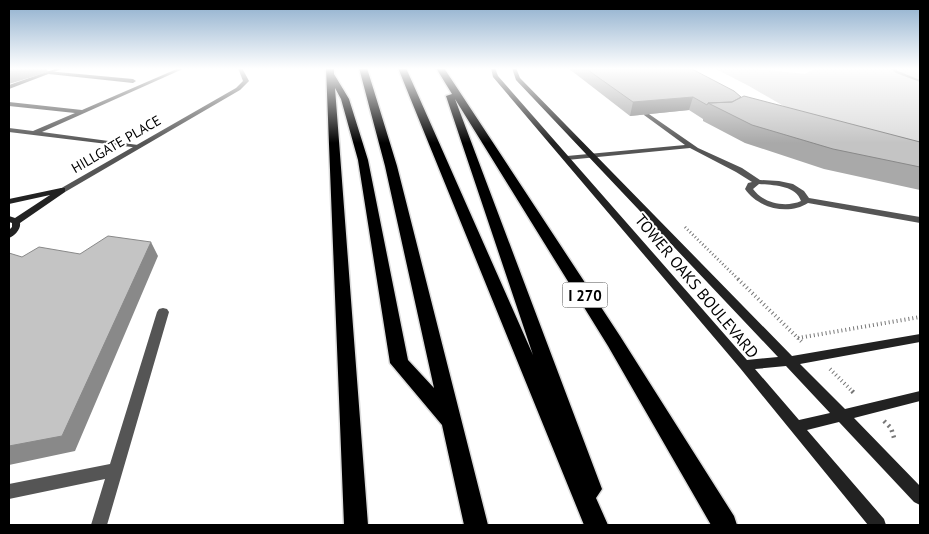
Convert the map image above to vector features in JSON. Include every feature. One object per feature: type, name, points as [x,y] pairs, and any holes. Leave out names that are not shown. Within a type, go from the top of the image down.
[{"type":"highway","points":[[331,93],[356,525]]},
{"type":"highway","points":[[342,93],[362,160],[399,362],[452,423]]},
{"type":"highway","points":[[370,93],[391,166],[476,525]]},
{"type":"highway","points":[[413,93],[596,525]]},
{"type":"highway","points":[[449,93],[603,525]]},
{"type":"highway","name":"I 270","points":[[455,93],[614,341],[725,525]]},
{"type":"street","points":[[35,133],[126,93]]},
{"type":"street","name":"HILLGATE PLACE","points":[[62,190],[231,93]]},
{"type":"street","name":"TOWER OAKS BOULEVARD","points":[[510,93],[744,365],[878,525]]},
{"type":"street","name":"TOWER OAKS BOULEVARD","points":[[532,93],[920,498]]},
{"type":"street","points":[[9,104],[82,112]]},
{"type":"street","points":[[650,114],[664,127],[693,146],[758,182]]},
{"type":"street","points":[[9,130],[138,146]]},
{"type":"street","points":[[567,158],[693,146]]},
{"type":"street","points":[[758,182],[779,183],[790,186],[801,193],[805,200],[802,204],[786,207],[755,197],[750,189],[751,185],[758,182]]},
{"type":"street","points":[[9,201],[62,190]]},
{"type":"street","points":[[9,235],[16,227],[13,220],[62,190]]},
{"type":"street","points":[[805,200],[920,220]]},
{"type":"street","points":[[99,525],[163,312]]},
{"type":"street","points":[[744,365],[789,362],[920,338]]},
{"type":"street","points":[[796,427],[920,396]]},
{"type":"street","points":[[9,492],[115,470]]},
{"type":"path","points":[[679,221],[891,428],[893,439],[898,445]]},
{"type":"path","points":[[798,338],[920,317]]},
{"type":"shaded area","points":[[761,93],[920,93],[920,148],[794,112]]},
{"type":"building","points":[[620,93],[736,93],[741,97],[732,102],[708,103],[707,105],[693,97],[633,102]]},
{"type":"building","points":[[744,96],[920,142],[920,167],[833,149],[752,125],[708,103],[732,102]]},
{"type":"building","points":[[108,236],[151,242],[62,436],[9,446],[9,253],[22,257],[39,247],[80,254]]}]
